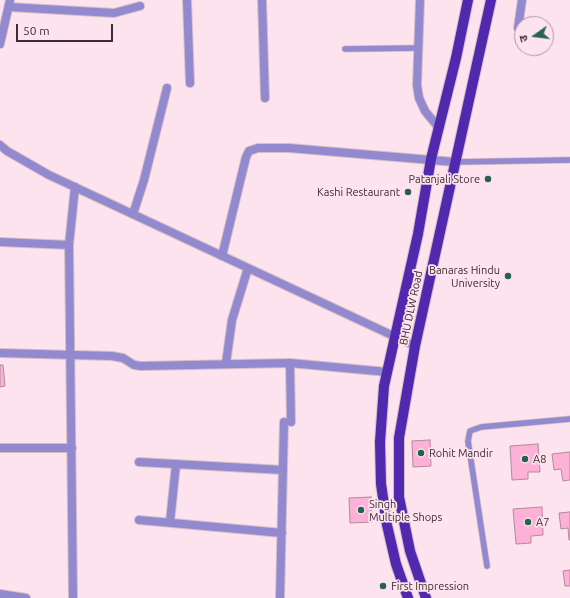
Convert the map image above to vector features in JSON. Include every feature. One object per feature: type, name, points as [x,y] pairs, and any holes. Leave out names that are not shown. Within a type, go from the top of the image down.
[{"type":"main road","name":"BHU DLW Road","points":[[408,598],[396,564],[387,525],[381,484],[384,386],[418,234],[431,159],[456,58],[468,0]]},
{"type":"main road","name":"BHU DLW Road","points":[[426,598],[410,551],[399,497],[399,438],[415,346],[491,0]]},
{"type":"street","points":[[187,0],[190,83]]},
{"type":"street","points":[[262,0],[265,98]]},
{"type":"street","points":[[420,0],[417,84],[419,98],[425,112],[439,128]]},
{"type":"street","points":[[520,16],[522,0]]},
{"type":"street","points":[[0,44],[10,3],[114,13],[140,6]]},
{"type":"street","points":[[133,214],[144,180],[167,88]]},
{"type":"street","points":[[0,145],[7,151],[49,175],[415,346]]},
{"type":"street","points":[[222,256],[246,157],[249,151],[258,148],[289,148],[455,162]]},
{"type":"street","points":[[73,598],[69,245],[75,187]]},
{"type":"street","points":[[0,242],[69,245]]},
{"type":"street","points":[[226,363],[232,320],[248,268]]},
{"type":"street","points":[[0,353],[118,356],[134,365],[141,366],[226,363],[290,363],[387,372]]},
{"type":"street","points":[[280,598],[283,470],[288,422],[290,363]]},
{"type":"street","points":[[0,448],[72,448]]},
{"type":"street","points":[[139,462],[283,470]]},
{"type":"street","points":[[170,522],[176,464]]},
{"type":"street","points":[[139,520],[282,533]]},
{"type":"street","points":[[0,594],[26,598]]},
{"type":"lane","points":[[345,49],[418,48]]},
{"type":"lane","points":[[455,162],[570,160]]},
{"type":"lane","points":[[487,566],[468,441],[470,431],[481,427],[570,419]]},
{"type":"building","points":[[0,365],[3,365],[5,386],[0,387]]},
{"type":"building","name":"Rohit Mandir","points":[[430,440],[431,466],[413,467],[412,441]]},
{"type":"building","name":"A8","points":[[538,444],[540,472],[528,472],[528,479],[512,480],[510,446]]},
{"type":"building","points":[[570,452],[570,480],[563,481],[561,469],[554,470],[552,454]]},
{"type":"building","name":"Singh Multiple Shops","points":[[371,497],[372,522],[350,523],[349,498]]},
{"type":"building","name":"A7","points":[[542,507],[543,535],[531,536],[531,543],[516,544],[513,509]]},
{"type":"building","points":[[570,512],[569,540],[568,528],[561,529],[559,513]]},
{"type":"building","points":[[570,570],[570,586],[565,586],[563,571]]},
{"type":"place","name":"Patanjali Store","points":[[488,179]]},
{"type":"place","name":"Kashi Restaurant","points":[[408,192]]},
{"type":"place","name":"Banaras Hindu University","points":[[508,276]]},
{"type":"place","name":"Rohit Mandir","points":[[421,453]]},
{"type":"place","name":"A8","points":[[525,459]]},
{"type":"place","name":"Singh Multiple Shops","points":[[361,510]]},
{"type":"place","name":"A7","points":[[528,522]]},
{"type":"place","name":"First Impression","points":[[383,586]]}]
